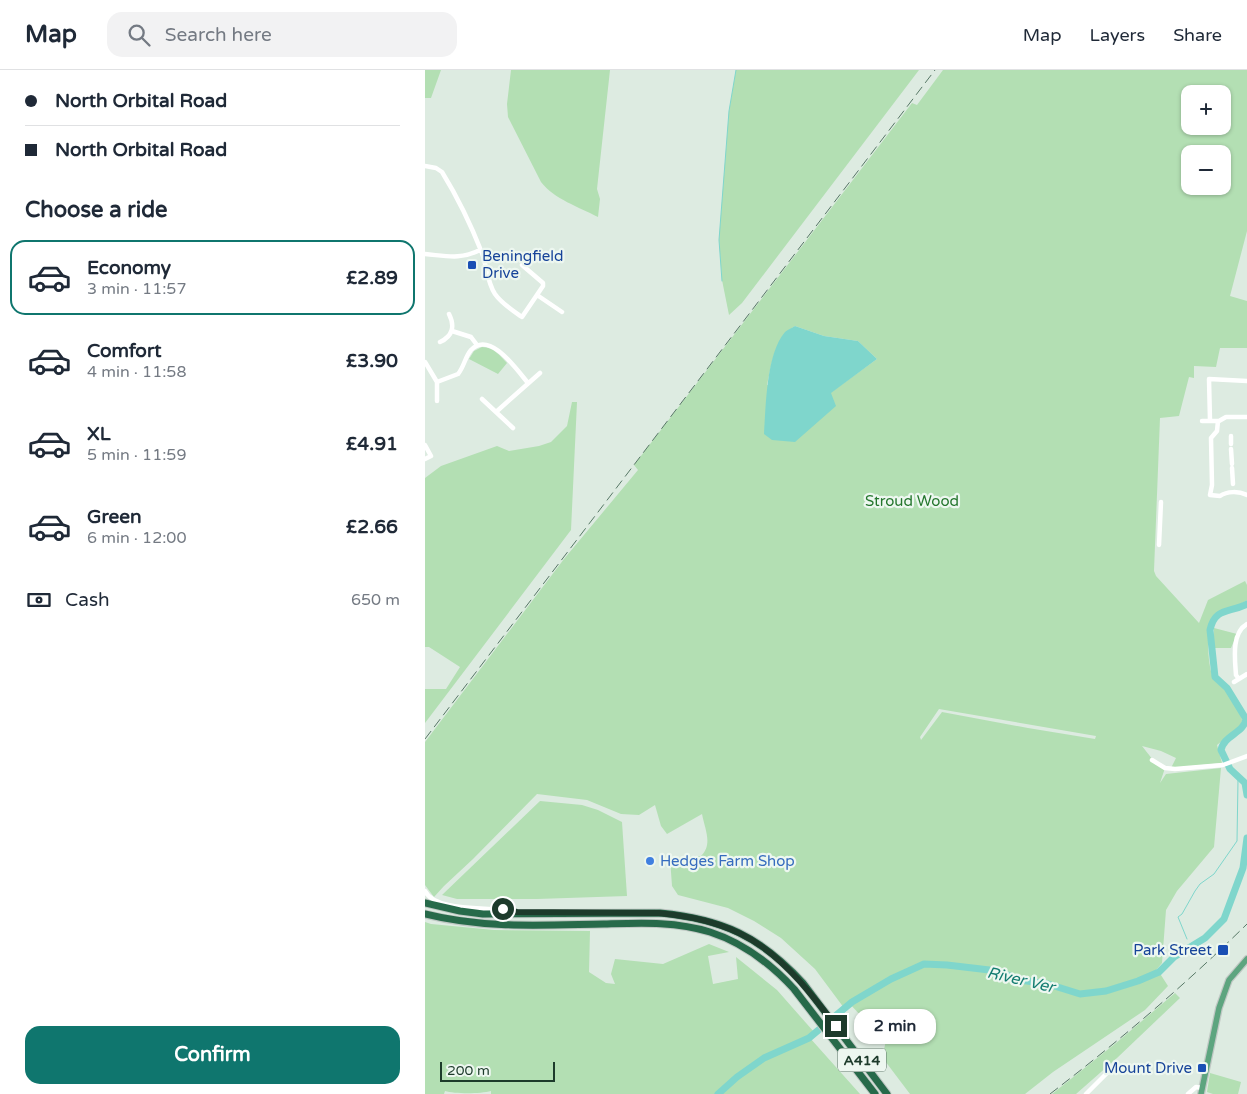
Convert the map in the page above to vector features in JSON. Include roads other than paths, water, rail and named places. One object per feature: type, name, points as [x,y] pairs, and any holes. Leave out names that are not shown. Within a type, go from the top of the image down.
[{"type":"highway","name":"A414","points":[[425,903],[483,914],[517,912],[659,913],[681,915],[718,923],[751,939],[771,952],[803,983],[887,1094]]},
{"type":"highway","name":"A414","points":[[425,914],[486,924],[658,923],[708,932],[732,941],[773,968],[794,989],[875,1094]]},
{"type":"main road","points":[[1202,1091],[1219,1008],[1229,980],[1247,959]]},
{"type":"street","points":[[425,166],[436,168],[442,172],[458,200],[480,250],[491,287],[499,299],[522,317],[543,286],[543,283],[522,264]]},
{"type":"street","points":[[425,254],[455,257],[480,250]]},
{"type":"street","points":[[537,295],[562,312]]},
{"type":"street","points":[[440,342],[446,339],[452,331],[452,320],[449,314]]},
{"type":"street","points":[[452,331],[471,337],[477,345]]},
{"type":"street","points":[[437,382],[458,374],[470,351],[477,345],[487,344],[497,349],[528,383]]},
{"type":"street","points":[[425,362],[427,369],[437,382],[437,401]]},
{"type":"street","points":[[496,412],[540,373]]},
{"type":"street","points":[[1210,421],[1209,379],[1247,381]]},
{"type":"street","points":[[482,400],[513,428]]},
{"type":"street","points":[[1202,421],[1247,417]]},
{"type":"street","points":[[1217,421],[1217,432],[1211,438],[1212,485],[1210,495],[1220,496],[1233,488]]},
{"type":"street","points":[[1231,436],[1233,488]]},
{"type":"street","points":[[425,445],[431,456],[425,459]]},
{"type":"street","points":[[1233,488],[1247,495]]},
{"type":"street","points":[[1159,545],[1161,502]]},
{"type":"street","points":[[1247,624],[1240,631],[1236,645],[1236,680],[1247,674]]},
{"type":"street","points":[[1153,760],[1165,768],[1175,769],[1223,765],[1247,756]]},
{"type":"street","points":[[425,891],[429,898],[436,902],[517,912]]},
{"type":"street","points":[[1086,1094],[1117,1063]]},
{"type":"street","points":[[1187,1094],[1196,1087],[1202,1091]]},
{"type":"water","points":[[795,326],[824,336],[858,341],[877,359],[831,393],[836,406],[795,442],[772,440],[764,434],[768,381],[774,353],[779,342],[785,332]]},
{"type":"waterway","points":[[722,281],[719,240],[729,111],[736,70]]},
{"type":"waterway","name":"River Ver","points":[[1247,604],[1219,614],[1212,623],[1210,630],[1215,677],[1227,688],[1246,719],[1242,728],[1226,741],[1221,750],[1230,769],[1245,783],[1247,795]]},
{"type":"waterway","name":"River Ver","points":[[1187,939],[1178,917],[1182,914],[1200,884],[1214,874],[1237,841],[1238,780],[1230,769]]},
{"type":"waterway","name":"River Ver","points":[[718,1094],[737,1077],[764,1058],[809,1038],[852,1002],[891,979],[924,964],[998,971],[1020,980],[1048,984],[1080,994],[1106,991],[1159,972],[1174,957],[1205,938],[1224,919],[1243,868],[1247,838]]},
{"type":"railway","points":[[425,739],[935,70]]},
{"type":"railway","points":[[1050,1094],[1151,1012],[1247,924]]},
{"type":"place","name":"Beningfield Drive","points":[[472,265]]},
{"type":"place","name":"Hedges Farm Shop","points":[[650,861]]},
{"type":"place","name":"Park Street","points":[[1223,950]]},
{"type":"place","name":"Mount Drive","points":[[1202,1068]]},
{"type":"park label","name":"Stroud Wood","points":[[912,501]]}]
